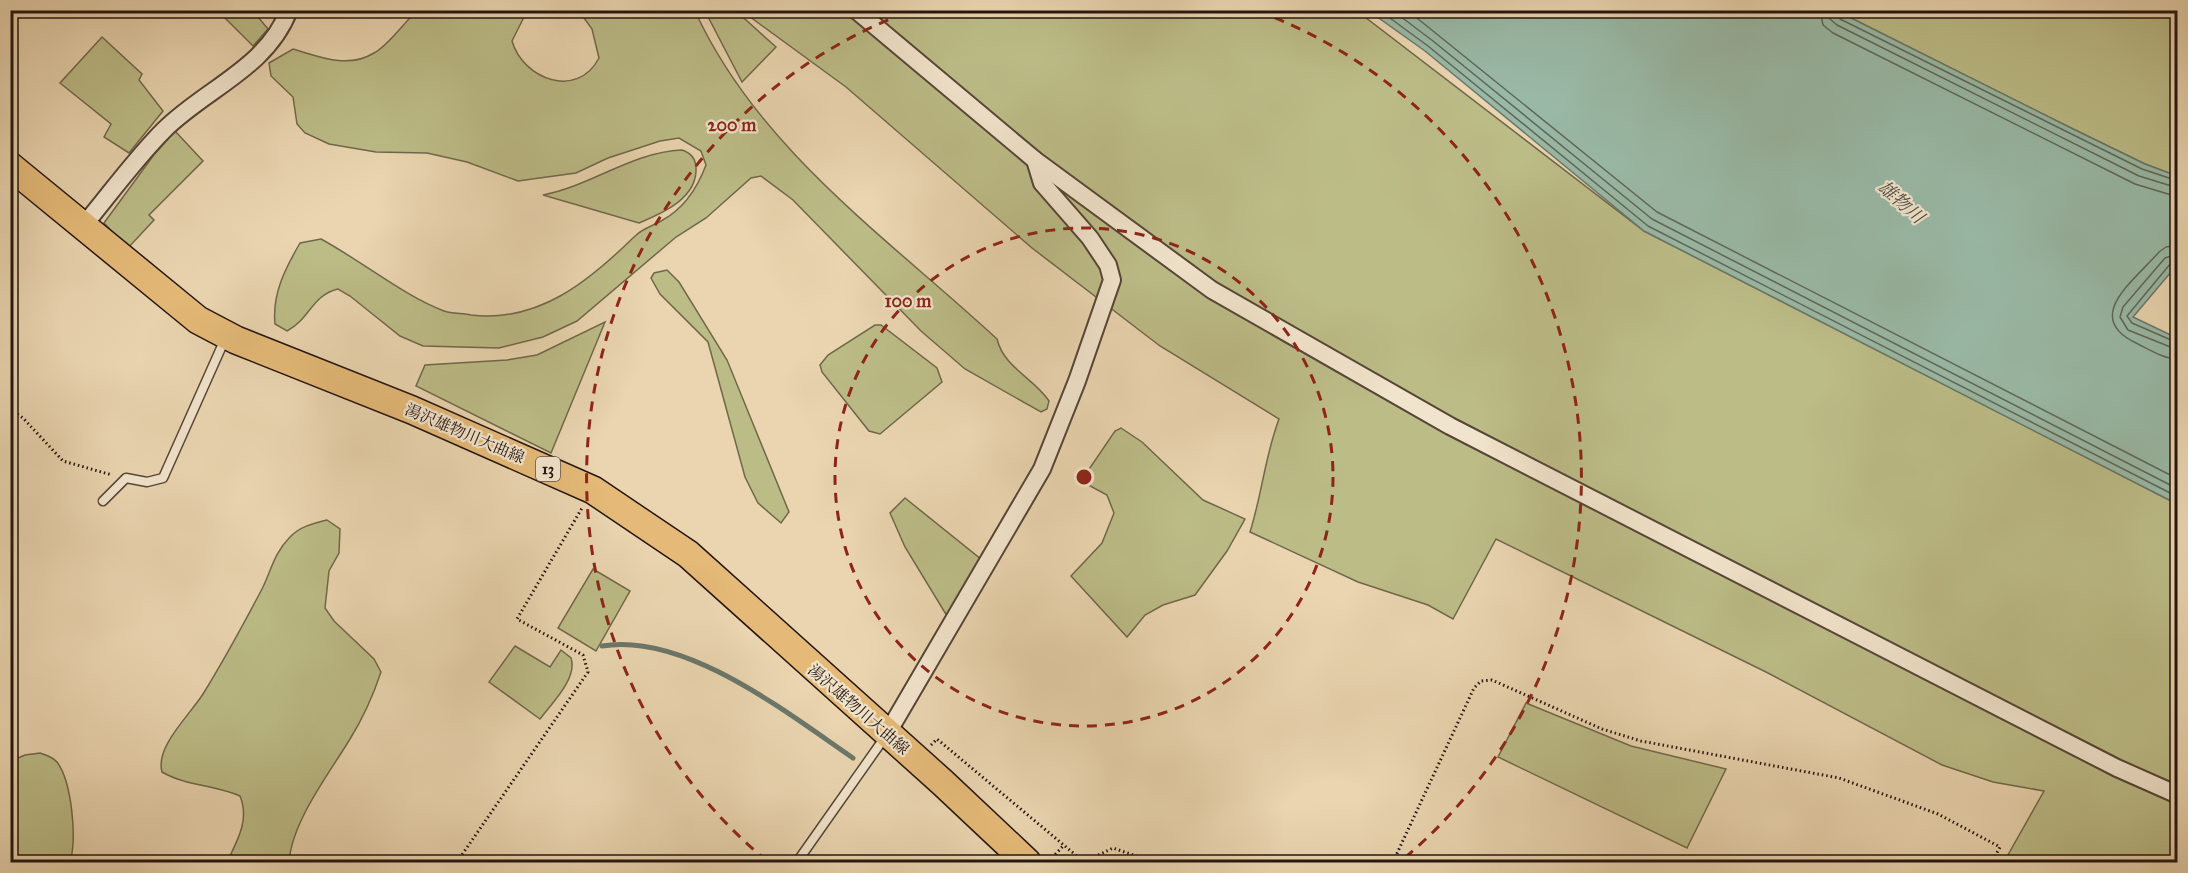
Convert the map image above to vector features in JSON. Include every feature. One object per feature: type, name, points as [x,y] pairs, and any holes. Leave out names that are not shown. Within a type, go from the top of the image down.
[{"type":"main road","name":"湯沢雄物川大曲線","points":[[10,166],[198,320],[227,336],[412,410],[593,490],[688,554],[1027,862]]},
{"type":"street","points":[[84,225],[162,131],[203,96],[239,73],[269,45],[289,10]]},
{"type":"street","points":[[856,10],[1035,160],[1212,290],[1450,426],[2116,768],[2178,795]]},
{"type":"street","points":[[887,734],[1042,469],[1112,280],[1108,265],[1090,238],[1042,183],[1035,160]]},
{"type":"lane","points":[[103,501],[126,478],[147,482],[157,481],[169,470],[227,336]]},
{"type":"lane","points":[[797,862],[887,734]]},
{"type":"path","points":[[10,409],[23,418],[63,461],[126,478]]},
{"type":"path","points":[[457,862],[588,672],[583,655],[517,619],[593,490]]},
{"type":"path","points":[[1393,862],[1474,688],[1480,681],[1492,680],[1602,729],[1641,741],[1839,778],[1938,814],[2000,847],[1992,862]]},
{"type":"path","points":[[916,759],[937,740],[1084,862],[1113,848],[1153,862]]},
{"type":"path","points":[[1047,862],[1064,845]]},
{"type":"green space","points":[[418,10],[527,11],[512,41],[518,54],[527,66],[539,74],[551,80],[565,81],[578,78],[589,71],[599,58],[592,29],[579,11],[695,11],[722,61],[754,106],[790,149],[871,228],[997,339],[1006,358],[1049,401],[1047,409],[1041,412],[965,369],[921,331],[793,200],[761,176],[751,178],[706,218],[676,237],[577,321],[543,337],[499,348],[423,346],[400,336],[338,289],[322,296],[295,326],[287,331],[275,324],[278,292],[294,253],[300,243],[321,239],[413,296],[447,312],[496,316],[541,305],[581,283],[637,234],[676,211],[689,198],[702,174],[706,165],[701,151],[679,138],[660,141],[608,158],[576,173],[518,181],[467,162],[427,153],[376,152],[329,144],[305,133],[297,124],[293,97],[271,76],[269,63],[293,49],[334,60],[364,58],[386,44]]},
{"type":"green space","points":[[218,11],[253,11],[268,29],[253,46]]},
{"type":"green space","points":[[705,11],[736,11],[776,47],[742,82]]},
{"type":"green space","points":[[742,11],[1357,11],[1644,231],[2177,504],[2177,862],[2004,862],[2044,791],[1993,782],[1942,765],[1768,673],[1496,539],[1453,619],[1428,605],[1358,582],[1250,532],[1279,419],[1160,346],[1032,248],[846,87]]},
{"type":"green space","points":[[1837,11],[2177,11],[2177,176],[2145,164]]},
{"type":"green space","points":[[102,37],[142,74],[139,80],[163,111],[129,153],[104,137],[111,124],[60,83]]},
{"type":"green space","points":[[175,131],[203,161],[149,215],[154,220],[128,248],[104,223],[153,156]]},
{"type":"green space","points":[[682,150],[692,156],[695,161],[695,178],[691,187],[677,203],[639,223],[543,195],[561,191],[646,157]]},
{"type":"green space","points":[[667,270],[679,282],[727,360],[789,512],[781,523],[758,503],[745,477],[708,342],[660,294],[651,278],[654,273]]},
{"type":"green space","points":[[605,322],[551,453],[416,386],[425,365],[507,360],[537,355]]},
{"type":"green space","points":[[875,325],[881,325],[937,368],[942,382],[880,434],[869,431],[822,372],[820,365],[828,355]]},
{"type":"green space","points":[[1121,428],[1142,442],[1203,500],[1245,519],[1227,551],[1195,595],[1163,605],[1145,615],[1127,637],[1071,576],[1102,543],[1114,513],[1107,495],[1081,481],[1115,431]]},
{"type":"green space","points":[[905,498],[982,560],[947,616],[905,547],[890,513]]},
{"type":"green space","points":[[327,520],[340,529],[339,553],[329,571],[325,608],[334,621],[374,659],[381,672],[359,723],[304,814],[292,846],[289,862],[227,862],[243,822],[244,813],[240,796],[171,777],[162,772],[163,752],[203,694],[226,655],[262,589],[280,549],[298,531]]},
{"type":"green space","points":[[593,569],[630,591],[596,651],[558,628]]},
{"type":"green space","points":[[515,646],[550,667],[561,650],[571,658],[571,674],[567,682],[540,719],[489,682]]},
{"type":"green space","points":[[1526,703],[1631,746],[1726,769],[1687,848],[1498,757]]},
{"type":"green space","points":[[40,753],[57,762],[70,796],[73,839],[70,862],[11,862],[11,761],[25,755]]},
{"type":"water","name":"雄物川","points":[[1369,11],[1837,11],[2145,164],[2177,176],[2177,265],[2133,317],[2177,338],[2177,504],[1644,231],[1425,51]]},
{"type":"waterway","points":[[602,646],[634,645],[667,651],[700,663],[766,699],[853,758]]}]
